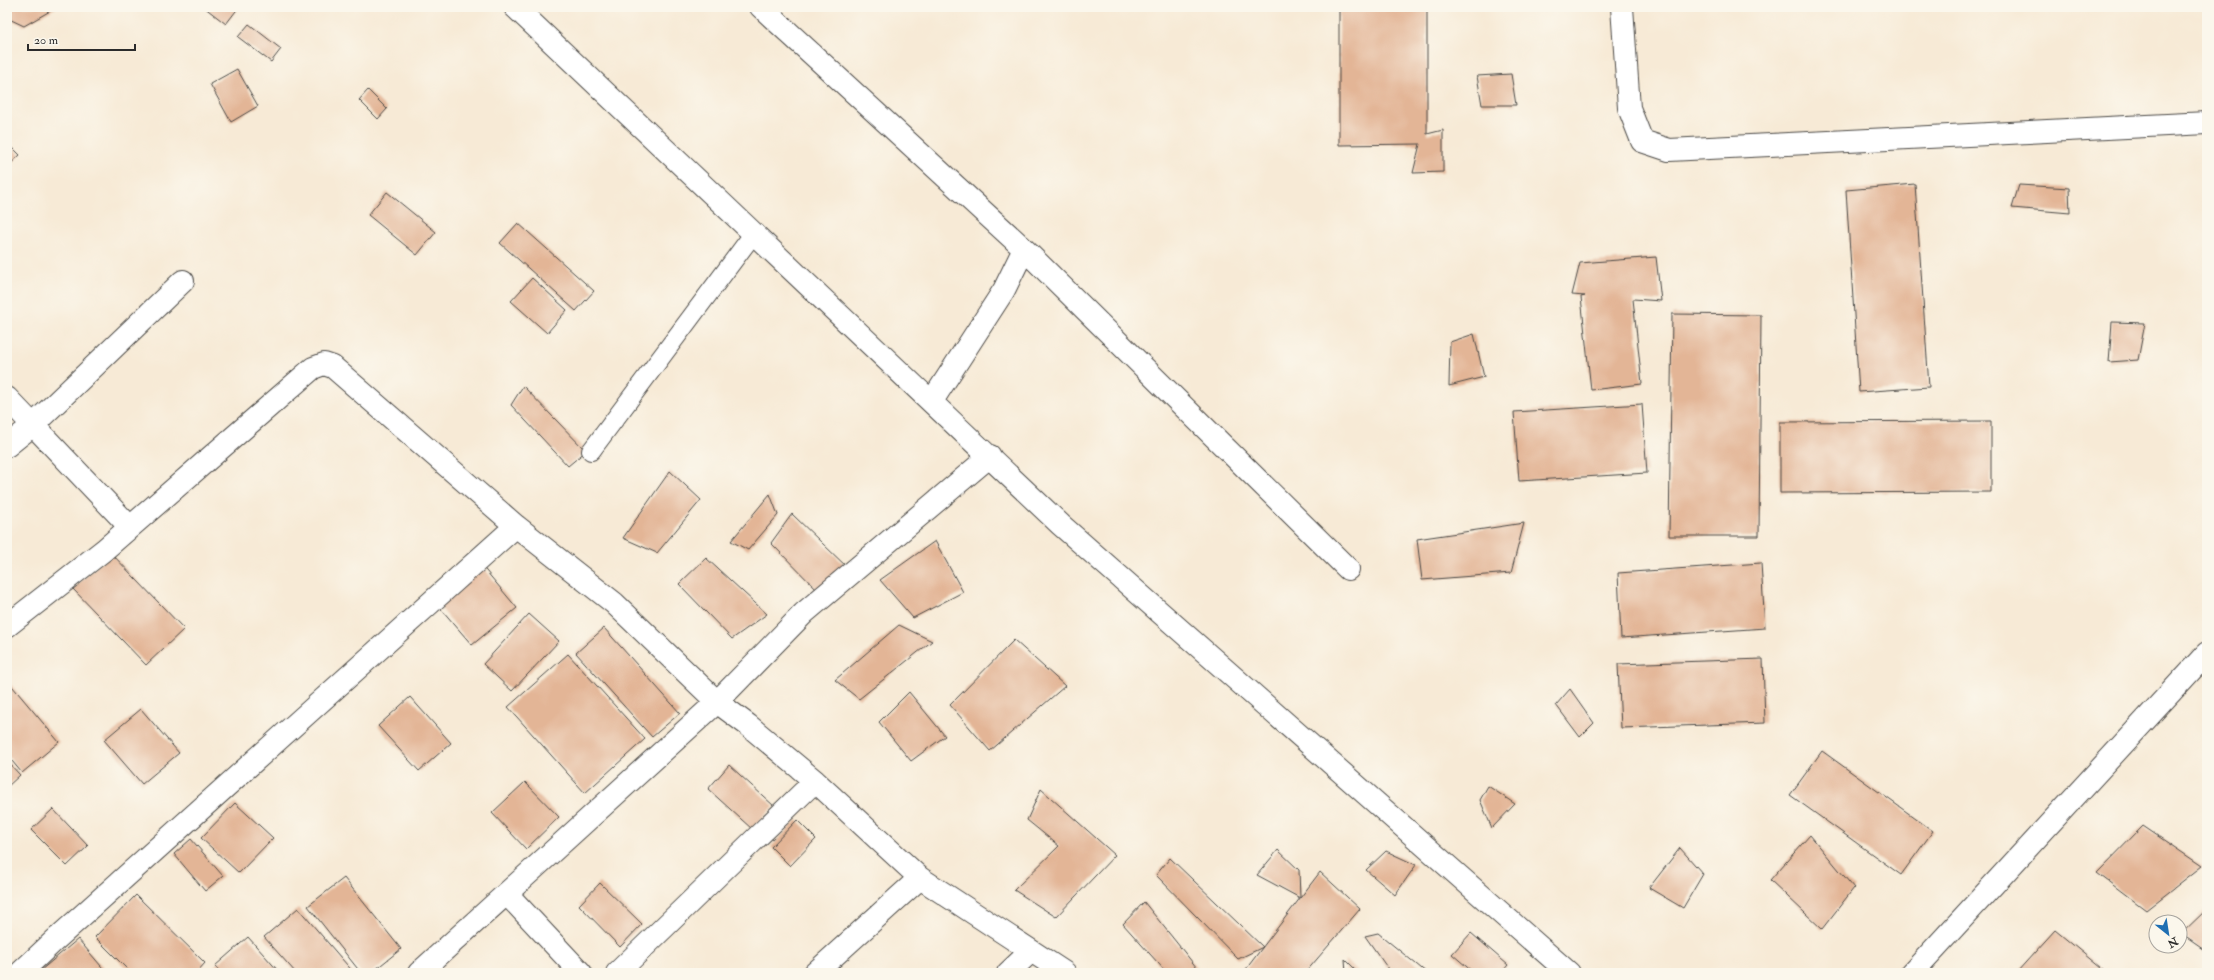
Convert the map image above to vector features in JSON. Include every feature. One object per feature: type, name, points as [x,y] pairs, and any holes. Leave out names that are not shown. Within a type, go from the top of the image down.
[{"type":"street","points":[[515,7],[1062,525],[1569,973]]},
{"type":"street","points":[[761,7],[1024,249],[1348,569]]},
{"type":"street","points":[[1622,7],[1629,108],[1642,141],[1669,150],[2207,123]]},
{"type":"street","points":[[932,401],[1004,290],[1024,249]]},
{"type":"street","points":[[7,446],[33,425],[183,281]]},
{"type":"street","points":[[7,626],[130,527],[313,368],[324,364],[333,367],[516,526],[614,603],[717,702],[748,725],[815,781],[920,878],[1065,973]]},
{"type":"street","points":[[7,398],[130,527]]},
{"type":"street","points":[[419,973],[717,702],[804,613],[990,456]]},
{"type":"street","points":[[20,973],[516,526]]},
{"type":"street","points":[[1912,973],[2207,653]]},
{"type":"street","points":[[617,973],[815,781]]},
{"type":"street","points":[[815,973],[920,878]]},
{"type":"street","points":[[507,894],[581,973]]},
{"type":"street","points":[[1008,973],[1031,951]]},
{"type":"lane","points":[[591,451],[754,233]]},
{"type":"building","points":[[7,7],[57,7],[24,26],[7,18]]},
{"type":"building","points":[[204,7],[239,7],[226,24]]},
{"type":"building","points":[[1339,7],[1427,7],[1427,134],[1443,130],[1443,172],[1413,173],[1420,144],[1339,145]]},
{"type":"building","points":[[249,24],[281,49],[271,62],[238,37]]},
{"type":"building","points":[[237,69],[258,106],[231,122],[210,84]]},
{"type":"building","points":[[1511,74],[1516,105],[1482,105],[1477,76]]},
{"type":"building","points":[[368,90],[387,109],[378,119],[359,100]]},
{"type":"building","points":[[7,142],[20,155],[7,167]]},
{"type":"building","points":[[1915,184],[1929,387],[1859,392],[1846,190]]},
{"type":"building","points":[[2019,185],[2069,188],[2070,213],[2012,208]]},
{"type":"building","points":[[387,192],[436,232],[417,255],[368,215]]},
{"type":"building","points":[[518,223],[594,291],[576,311],[500,243]]},
{"type":"building","points":[[1656,257],[1661,301],[1633,299],[1642,384],[1591,390],[1581,297],[1585,296],[1572,295],[1580,263]]},
{"type":"building","points":[[532,278],[567,310],[547,333],[511,301]]},
{"type":"building","points":[[1672,314],[1761,315],[1759,536],[1669,536]]},
{"type":"building","points":[[2112,322],[2145,323],[2138,360],[2109,362]]},
{"type":"building","points":[[1474,334],[1484,377],[1449,386],[1450,342]]},
{"type":"building","points":[[523,386],[586,451],[568,466],[511,405]]},
{"type":"building","points":[[1642,404],[1647,473],[1519,481],[1514,412]]},
{"type":"building","points":[[1991,421],[1991,492],[1780,493],[1780,422]]},
{"type":"building","points":[[670,471],[701,500],[657,553],[623,538]]},
{"type":"building","points":[[770,494],[778,515],[748,550],[731,541]]},
{"type":"building","points":[[792,514],[851,571],[823,596],[771,543]]},
{"type":"building","points":[[1524,523],[1511,573],[1422,580],[1417,539]]},
{"type":"building","points":[[935,541],[963,592],[913,618],[880,580]]},
{"type":"building","points":[[111,553],[184,629],[146,665],[73,589]]},
{"type":"building","points":[[706,558],[767,614],[732,639],[679,584]]},
{"type":"building","points":[[1761,563],[1765,628],[1621,638],[1618,573]]},
{"type":"building","points":[[481,565],[517,608],[472,645],[436,603]]},
{"type":"building","points":[[529,614],[559,641],[512,691],[483,664]]},
{"type":"building","points":[[899,625],[932,641],[859,699],[835,680]]},
{"type":"building","points":[[604,628],[680,713],[652,737],[576,653]]},
{"type":"building","points":[[1014,640],[1065,686],[990,751],[950,705]]},
{"type":"building","points":[[568,654],[645,739],[585,793],[508,707]]},
{"type":"building","points":[[1763,659],[1765,723],[1621,728],[1618,664]]},
{"type":"building","points":[[7,680],[59,742],[22,773],[7,755]]},
{"type":"building","points":[[1570,689],[1594,723],[1580,737],[1556,705]]},
{"type":"building","points":[[909,692],[945,736],[911,761],[879,722]]},
{"type":"building","points":[[410,697],[451,743],[419,771],[378,726]]},
{"type":"building","points":[[141,709],[179,753],[142,784],[104,740]]},
{"type":"building","points":[[1822,751],[1933,831],[1901,875],[1790,795]]},
{"type":"building","points":[[7,761],[20,775],[7,787]]},
{"type":"building","points":[[729,765],[774,806],[752,829],[708,789]]},
{"type":"building","points":[[525,782],[559,817],[526,849],[492,813]]},
{"type":"building","points":[[1488,786],[1515,804],[1492,828],[1480,800]]},
{"type":"building","points":[[1041,789],[1115,855],[1056,917],[1014,890],[1059,846],[1027,820]]},
{"type":"building","points":[[235,803],[273,838],[239,873],[201,838]]},
{"type":"building","points":[[53,809],[88,846],[67,866],[31,830]]},
{"type":"building","points":[[797,820],[816,839],[790,866],[771,847]]},
{"type":"building","points":[[2143,826],[2202,866],[2146,910],[2097,873]]},
{"type":"building","points":[[1810,835],[1854,888],[1822,929],[1770,880]]},
{"type":"building","points":[[191,839],[223,876],[205,891],[174,854]]},
{"type":"building","points":[[1680,848],[1703,874],[1683,908],[1649,888]]},
{"type":"building","points":[[1278,850],[1299,870],[1300,898],[1257,875]]},
{"type":"building","points":[[1386,851],[1416,865],[1395,895],[1366,870]]},
{"type":"building","points":[[1170,858],[1263,947],[1238,959],[1156,875]]},
{"type":"building","points":[[1320,872],[1360,909],[1305,973],[1243,973]]},
{"type":"building","points":[[344,878],[401,949],[371,973],[361,973],[308,906]]},
{"type":"building","points":[[600,883],[642,924],[620,947],[579,905]]},
{"type":"building","points":[[136,895],[205,963],[196,973],[131,973],[95,937]]},
{"type":"building","points":[[1144,902],[1201,973],[1167,973],[1123,924]]},
{"type":"building","points":[[298,908],[354,973],[296,973],[264,937]]},
{"type":"building","points":[[2207,909],[2207,952],[2188,939],[2188,927]]},
{"type":"building","points":[[2055,930],[2107,973],[2016,973]]},
{"type":"building","points":[[1378,933],[1427,973],[1391,973],[1365,936]]},
{"type":"building","points":[[1471,933],[1508,965],[1501,973],[1474,973],[1452,954]]},
{"type":"building","points":[[248,937],[280,973],[221,973],[215,966]]},
{"type":"building","points":[[78,939],[107,973],[42,973],[40,971]]},
{"type":"building","points":[[1345,959],[1359,973],[1346,973]]}]
